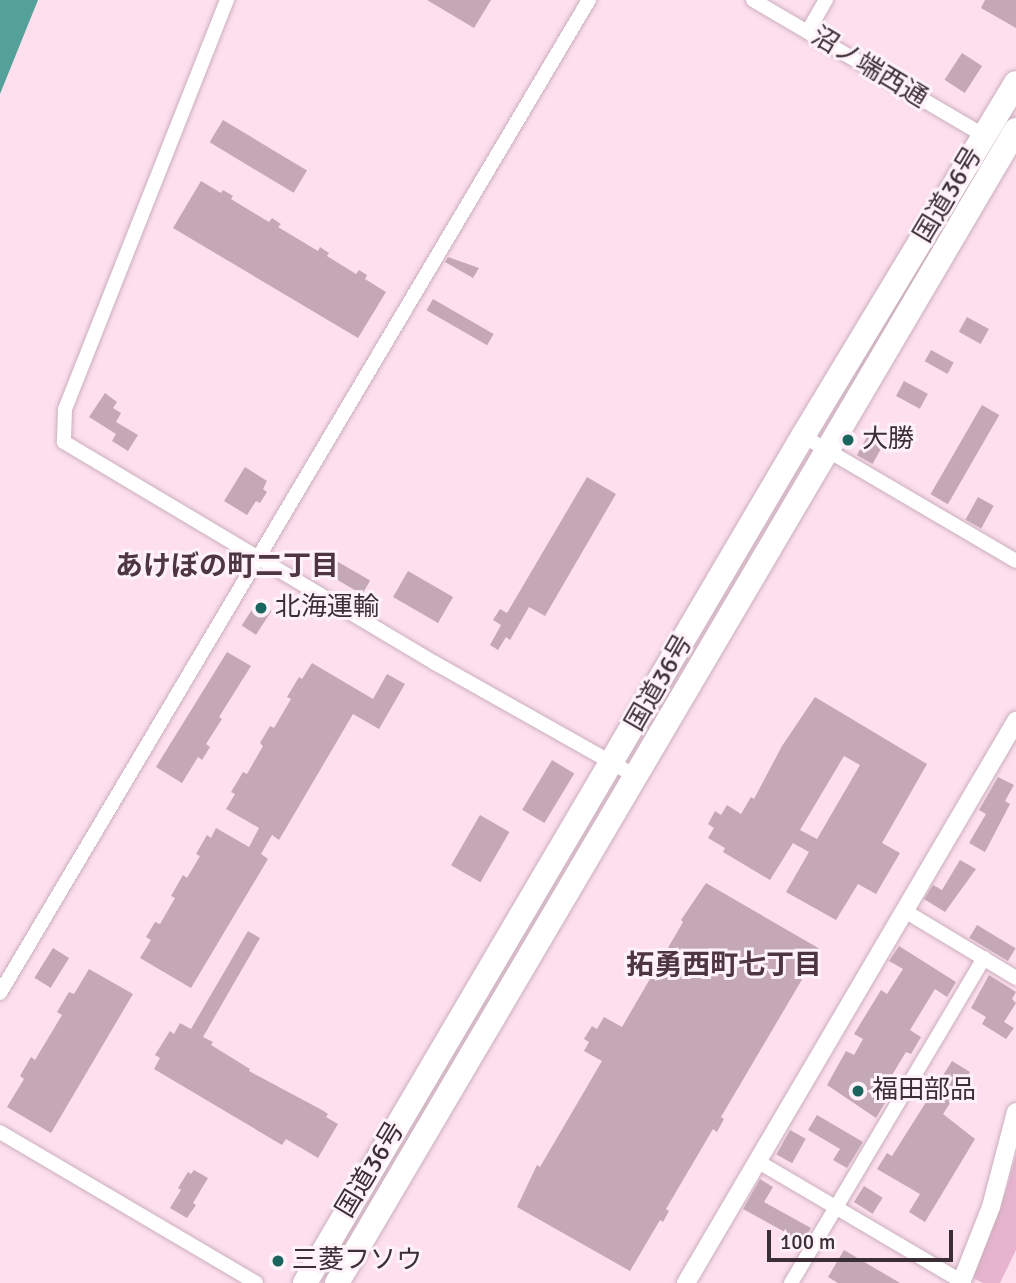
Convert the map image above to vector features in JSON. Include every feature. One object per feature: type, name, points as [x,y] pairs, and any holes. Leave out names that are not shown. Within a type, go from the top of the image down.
[{"type":"highway","name":"国道36号","points":[[337,1283],[637,777],[826,448],[1007,146],[1016,83]]},
{"type":"highway","name":"国道36号","points":[[305,1283],[614,763],[803,436],[1007,146]]},
{"type":"street","points":[[227,0],[65,410],[64,442],[257,558],[637,777]]},
{"type":"street","points":[[0,993],[589,0]]},
{"type":"street","name":"沼ノ端西通","points":[[753,0],[1007,146]]},
{"type":"street","points":[[808,31],[826,0]]},
{"type":"street","points":[[803,436],[1016,562]]},
{"type":"street","points":[[686,1283],[1016,722]]},
{"type":"street","points":[[905,911],[1016,978]]},
{"type":"street","points":[[791,1283],[984,958]]},
{"type":"street","points":[[757,1161],[962,1283],[991,1207],[1016,1112]]},
{"type":"street","points":[[0,1132],[256,1283]]},
{"type":"shaded area","points":[[0,0],[38,0],[0,94]]},
{"type":"shaded area","points":[[1016,1155],[1016,1250],[1000,1283],[983,1283],[973,1278],[1006,1191]]},
{"type":"building","points":[[427,0],[491,0],[474,28]]},
{"type":"building","points":[[985,0],[1016,0],[1016,28],[981,8]]},
{"type":"building","points":[[962,53],[982,66],[965,93],[945,80]]},
{"type":"building","points":[[223,120],[307,170],[294,193],[210,142]]},
{"type":"building","points":[[201,181],[221,193],[223,190],[233,196],[231,199],[269,222],[272,218],[281,224],[278,227],[318,251],[320,247],[329,253],[327,256],[356,274],[359,270],[367,275],[365,279],[386,292],[358,338],[173,228]]},
{"type":"building","points":[[448,257],[479,268],[473,278],[445,262]]},
{"type":"building","points":[[433,299],[494,334],[487,345],[426,310]]},
{"type":"building","points":[[967,317],[989,329],[981,344],[959,332]]},
{"type":"building","points":[[931,350],[954,363],[947,374],[925,361]]},
{"type":"building","points":[[904,381],[928,394],[920,409],[896,396]]},
{"type":"building","points":[[105,393],[117,402],[113,408],[121,413],[116,422],[138,435],[128,451],[112,441],[116,434],[89,417]]},
{"type":"building","points":[[982,405],[999,415],[948,504],[930,494]]},
{"type":"building","points":[[867,437],[883,446],[873,464],[857,455]]},
{"type":"building","points":[[245,467],[267,481],[263,489],[267,492],[260,503],[256,501],[247,515],[224,501]]},
{"type":"building","points":[[587,477],[616,494],[545,616],[529,607],[510,640],[506,637],[498,650],[490,645],[501,625],[493,620],[500,609],[507,613]]},
{"type":"building","points":[[978,497],[994,506],[981,528],[965,520]]},
{"type":"building","points":[[326,555],[370,580],[362,594],[318,569]]},
{"type":"building","points":[[408,571],[453,597],[438,623],[393,597]]},
{"type":"building","points":[[257,602],[271,611],[256,635],[242,625]]},
{"type":"building","points":[[227,652],[251,666],[219,717],[222,719],[206,744],[210,747],[202,760],[198,757],[182,783],[156,767]]},
{"type":"building","points":[[312,663],[373,699],[387,674],[405,684],[379,729],[353,714],[279,840],[272,835],[261,854],[268,859],[191,988],[140,958],[151,940],[146,937],[155,922],[160,924],[175,898],[171,896],[183,875],[187,878],[200,856],[196,854],[207,835],[211,838],[216,828],[249,847],[259,828],[226,809],[235,794],[231,792],[243,772],[247,774],[263,746],[260,743],[270,726],[274,728],[291,699],[287,697],[299,677],[302,679]]},
{"type":"building","points":[[815,697],[927,764],[882,843],[900,853],[876,894],[858,884],[836,920],[786,892],[809,852],[793,843],[770,880],[723,852],[725,848],[708,838],[714,828],[708,824],[715,811],[721,815],[727,805],[741,814],[751,797],[754,799],[782,746]],"holes":[[[844,756],[860,765],[817,839],[800,830]]]},
{"type":"building","points":[[552,760],[574,773],[544,823],[522,810]]},
{"type":"building","points":[[998,777],[1014,785],[1005,801],[1010,804],[985,852],[969,843],[986,814],[979,810]]},
{"type":"building","points":[[480,815],[509,832],[480,882],[451,865]]},
{"type":"building","points":[[960,860],[976,869],[945,912],[924,899],[933,885],[942,890]]},
{"type":"building","points":[[706,883],[820,949],[721,1117],[724,1119],[717,1132],[713,1129],[666,1209],[669,1211],[663,1222],[660,1220],[630,1271],[517,1207],[537,1165],[540,1167],[602,1061],[584,1051],[589,1042],[584,1039],[592,1026],[597,1029],[604,1017],[622,1027],[683,922],[681,920]]},
{"type":"building","points":[[977,925],[1016,948],[1008,961],[969,938]]},
{"type":"building","points":[[248,931],[260,938],[203,1037],[213,1042],[211,1045],[250,1069],[249,1071],[322,1110],[328,1114],[326,1117],[338,1124],[318,1158],[286,1139],[282,1145],[154,1069],[160,1058],[155,1055],[170,1031],[174,1034],[180,1023],[191,1029]]},
{"type":"building","points":[[899,946],[956,982],[947,997],[935,989],[910,1030],[921,1037],[911,1054],[906,1052],[892,1075],[899,1079],[876,1118],[827,1085],[846,1051],[854,1055],[863,1039],[854,1034],[881,990],[887,994],[903,969],[889,961]]},
{"type":"building","points":[[53,948],[69,958],[51,988],[34,978]]},
{"type":"building","points":[[89,969],[133,994],[51,1133],[7,1107],[24,1079],[20,1076],[31,1057],[35,1060],[62,1015],[57,1012],[69,992],[74,994]]},
{"type":"building","points":[[989,975],[1016,992],[1012,999],[1016,1003],[1004,1022],[1014,1028],[1006,1039],[982,1024],[986,1017],[971,1008]]},
{"type":"building","points":[[952,1061],[970,1072],[943,1114],[975,1139],[925,1222],[909,1212],[920,1194],[877,1169],[887,1153],[892,1156]]},
{"type":"building","points":[[817,1115],[863,1142],[847,1168],[833,1160],[840,1149],[808,1130]]},
{"type":"building","points":[[790,1130],[806,1139],[792,1163],[776,1154]]},
{"type":"building","points":[[194,1170],[208,1178],[187,1218],[170,1208],[188,1172],[191,1174]]},
{"type":"building","points":[[760,1179],[773,1187],[764,1202],[811,1228],[803,1242],[743,1209]]},
{"type":"building","points":[[864,1186],[883,1198],[873,1214],[854,1202]]},
{"type":"building","points":[[844,1250],[900,1283],[838,1283],[828,1277]]},
{"type":"place","name":"大勝","points":[[848,440]]},
{"type":"place","name":"北海運輸","points":[[261,608]]},
{"type":"place","name":"福田部品","points":[[858,1091]]},
{"type":"place","name":"三菱フソウ","points":[[278,1261]]},
{"type":"district","name":"あけぼの町二丁目","points":[[227,566]]},
{"type":"district","name":"拓勇西町七丁目","points":[[724,965]]}]
